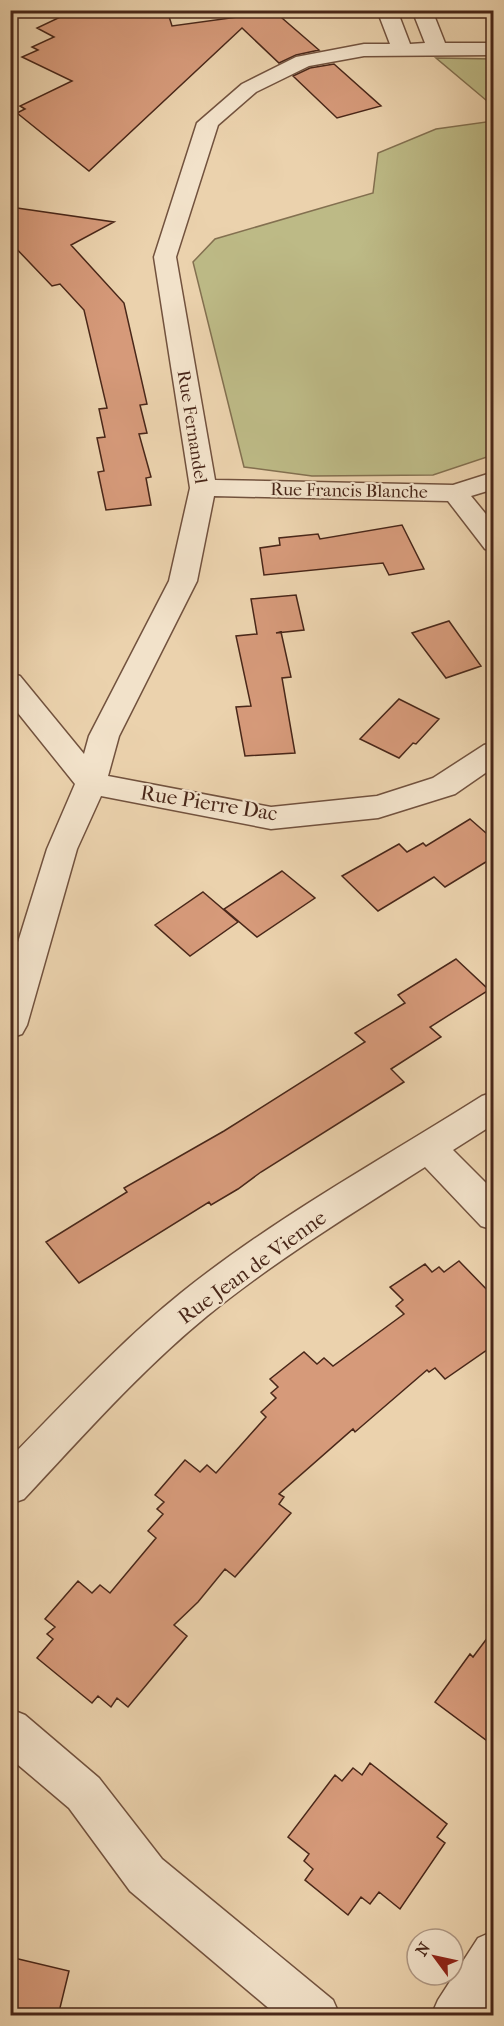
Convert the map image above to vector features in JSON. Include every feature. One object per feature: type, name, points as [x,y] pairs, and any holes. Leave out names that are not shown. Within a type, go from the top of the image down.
[{"type":"street","points":[[387,10],[402,49]]},
{"type":"street","points":[[422,10],[438,50]]},
{"type":"street","name":"Rue Fernandel","points":[[10,1025],[62,849],[91,783],[104,736],[183,581],[203,488],[165,257],[208,123],[249,88],[303,61],[364,50],[494,49]]},
{"type":"street","name":"Rue Francis Blanche","points":[[203,488],[455,493],[494,480]]},
{"type":"street","points":[[455,493],[494,543]]},
{"type":"street","points":[[10,683],[91,783]]},
{"type":"street","name":"Rue Pierre Dac","points":[[91,783],[271,818],[378,807],[444,786],[494,752]]},
{"type":"street","name":"Rue Jean de Vienne","points":[[10,1486],[118,1374],[194,1305],[280,1242],[494,1106]]},
{"type":"street","points":[[429,1148],[494,1215]]},
{"type":"street","points":[[10,1730],[84,1793],[146,1875],[316,2016]]},
{"type":"street","points":[[454,2016],[494,1953]]},
{"type":"shaded area","points":[[436,58],[493,59],[493,106]]},
{"type":"shaded area","points":[[493,121],[493,455],[433,475],[312,476],[244,467],[193,262],[215,239],[373,193],[378,153],[436,129]]},
{"type":"building","points":[[75,10],[167,10],[172,26],[275,12],[319,50],[296,55],[279,63],[242,28],[89,171],[17,113],[25,109],[20,106],[72,81],[22,57],[38,50],[32,47],[54,37],[37,28]]},
{"type":"building","points":[[334,64],[381,106],[337,118],[293,76],[310,68]]},
{"type":"building","points":[[10,207],[114,222],[71,245],[124,303],[147,404],[140,405],[147,433],[139,434],[151,477],[146,478],[151,505],[106,510],[98,472],[104,471],[97,438],[105,437],[99,409],[107,408],[84,310],[60,284],[52,286],[10,242]]},
{"type":"building","points":[[402,525],[424,569],[389,575],[383,563],[264,575],[260,548],[280,545],[279,538],[318,534],[320,539]]},
{"type":"building","points":[[296,595],[304,630],[281,632],[291,677],[282,678],[295,753],[245,756],[236,707],[251,706],[236,636],[257,634],[251,599]]},
{"type":"building","points":[[449,621],[481,666],[446,678],[412,633]]},
{"type":"building","points":[[399,699],[439,719],[416,744],[413,743],[399,758],[360,739]]},
{"type":"building","points":[[470,819],[494,840],[494,857],[445,887],[434,877],[378,911],[342,876],[399,844],[407,852],[423,843],[426,846]]},
{"type":"building","points":[[282,871],[315,898],[257,937],[224,909]]},
{"type":"building","points":[[203,892],[238,922],[190,956],[155,925]]},
{"type":"building","points":[[456,959],[489,990],[430,1027],[441,1037],[391,1069],[404,1082],[261,1172],[238,1189],[211,1205],[209,1202],[79,1283],[46,1242],[127,1192],[124,1188],[224,1131],[365,1042],[355,1033],[405,1003],[398,995]]},
{"type":"building","points":[[459,1261],[494,1297],[494,1345],[445,1379],[435,1368],[429,1372],[427,1370],[355,1432],[353,1429],[279,1494],[284,1497],[279,1504],[291,1513],[235,1577],[225,1569],[198,1602],[174,1625],[187,1636],[128,1707],[117,1698],[111,1707],[98,1696],[92,1703],[37,1658],[53,1639],[47,1634],[55,1627],[45,1619],[78,1581],[92,1593],[100,1585],[110,1593],[156,1538],[148,1531],[163,1514],[157,1509],[164,1502],[155,1495],[185,1460],[200,1472],[207,1465],[216,1473],[266,1417],[261,1412],[276,1398],[271,1393],[278,1387],[270,1379],[304,1352],[317,1364],[324,1358],[333,1366],[404,1314],[396,1306],[403,1300],[390,1287],[425,1264],[432,1272],[439,1267],[444,1272]]},
{"type":"building","points":[[494,1629],[494,1746],[435,1702],[470,1654],[473,1657]]},
{"type":"building","points":[[370,1763],[447,1824],[437,1837],[445,1843],[400,1909],[379,1892],[370,1904],[361,1897],[348,1915],[305,1880],[313,1869],[304,1861],[309,1854],[288,1837],[335,1775],[342,1781],[353,1768],[362,1775]]},
{"type":"building","points":[[10,1957],[69,1971],[58,2016],[10,2016]]}]
